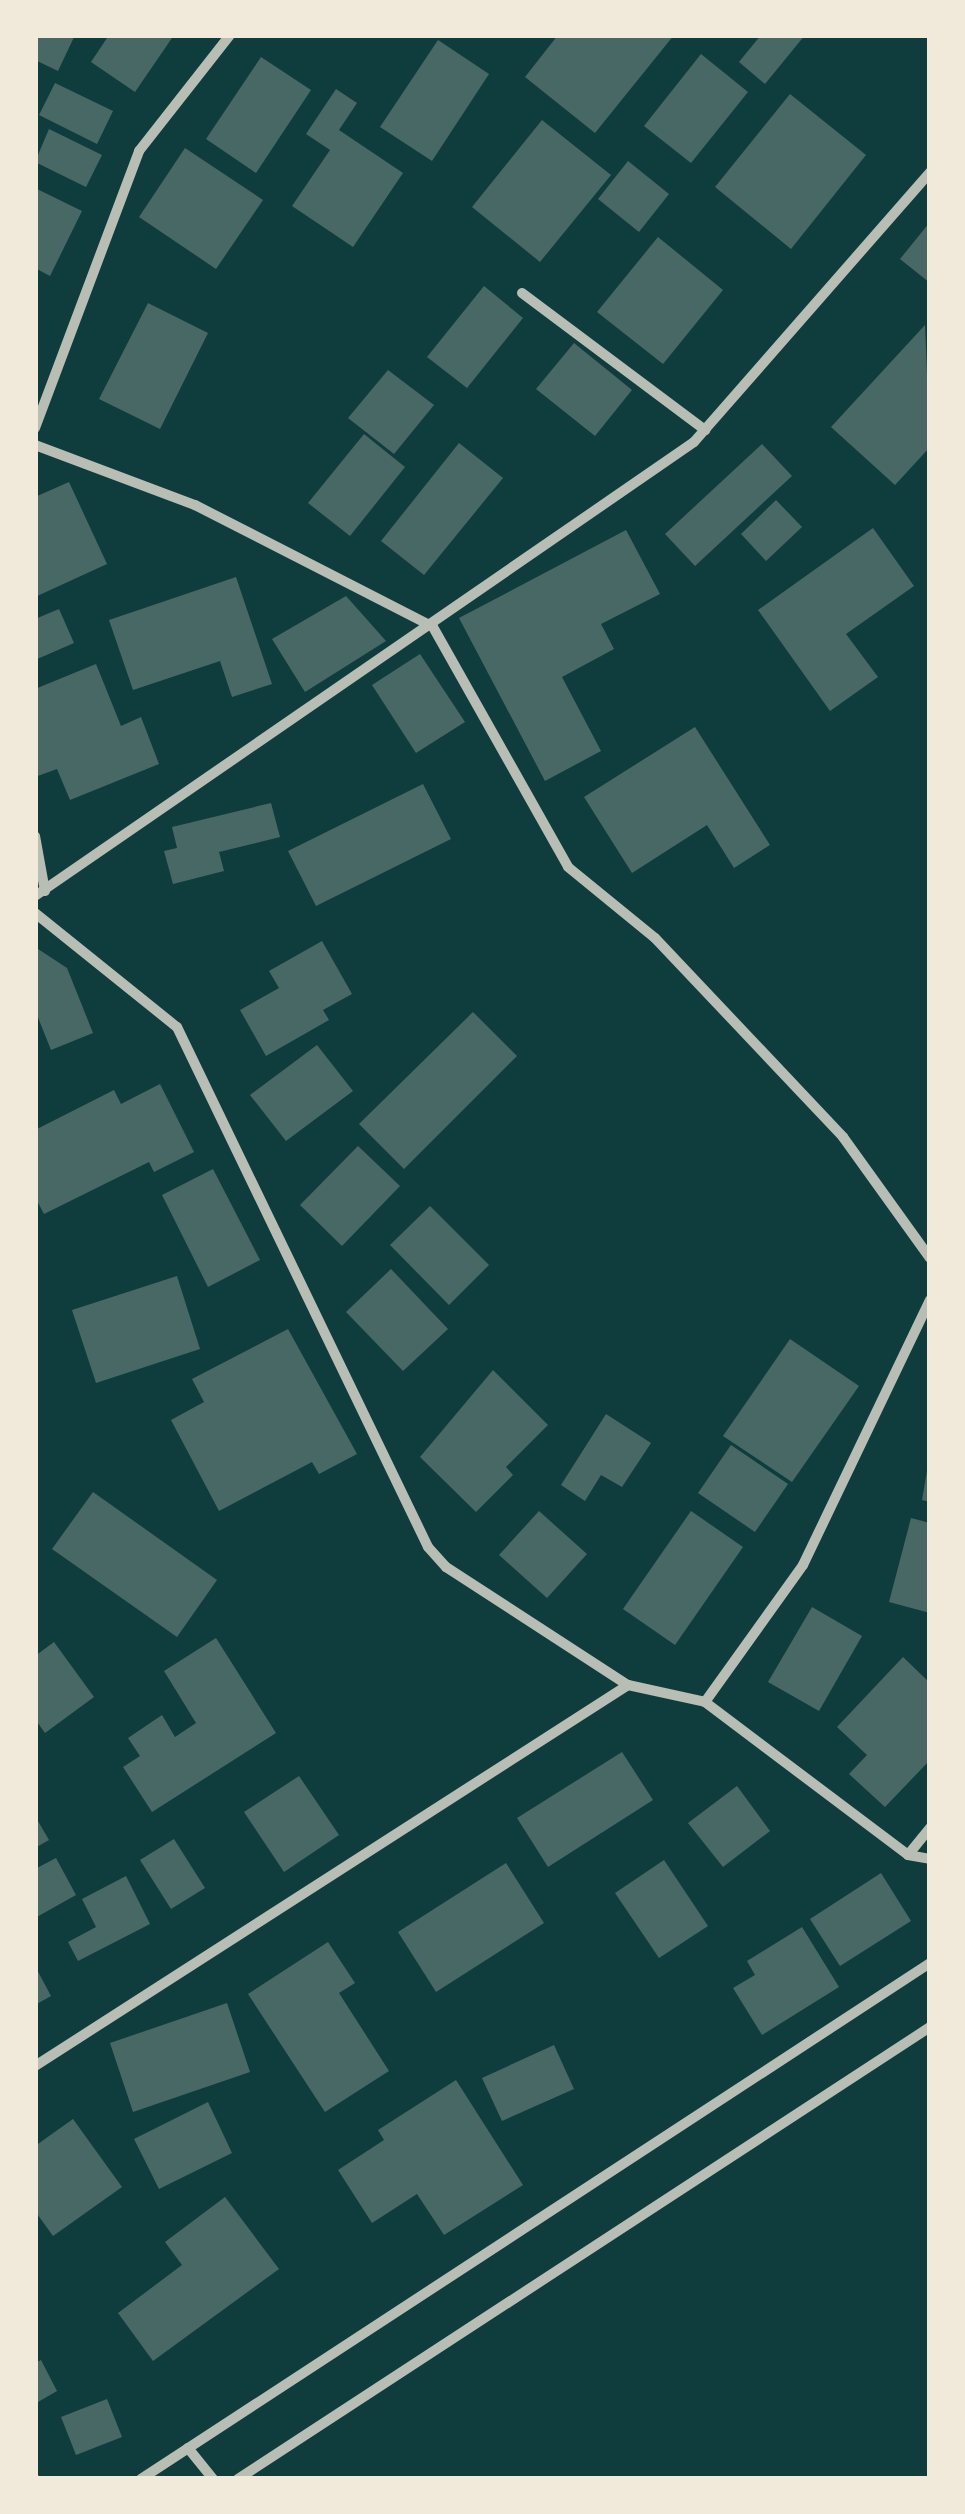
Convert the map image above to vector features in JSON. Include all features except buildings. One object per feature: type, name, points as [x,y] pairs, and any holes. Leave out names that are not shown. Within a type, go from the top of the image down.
[{"type":"street","points":[[35,428],[139,151],[230,35]]},
{"type":"street","points":[[35,836],[40,893],[433,627],[704,430],[930,172]]},
{"type":"street","points":[[522,293],[704,430]]},
{"type":"street","points":[[35,445],[195,505],[433,627],[568,867],[656,938],[843,1137],[930,1258]]},
{"type":"street","points":[[35,912],[178,1027],[428,1547],[446,1567],[628,1684],[705,1702],[908,1855],[930,1859]]},
{"type":"street","points":[[705,1702],[803,1565],[930,1300]]},
{"type":"street","points":[[35,2066],[628,1684]]},
{"type":"street","points":[[908,1855],[930,1828]]},
{"type":"street","points":[[140,2479],[930,1963]]},
{"type":"street","points":[[238,2479],[930,2026]]},
{"type":"street","points":[[188,2448],[213,2479]]}]
